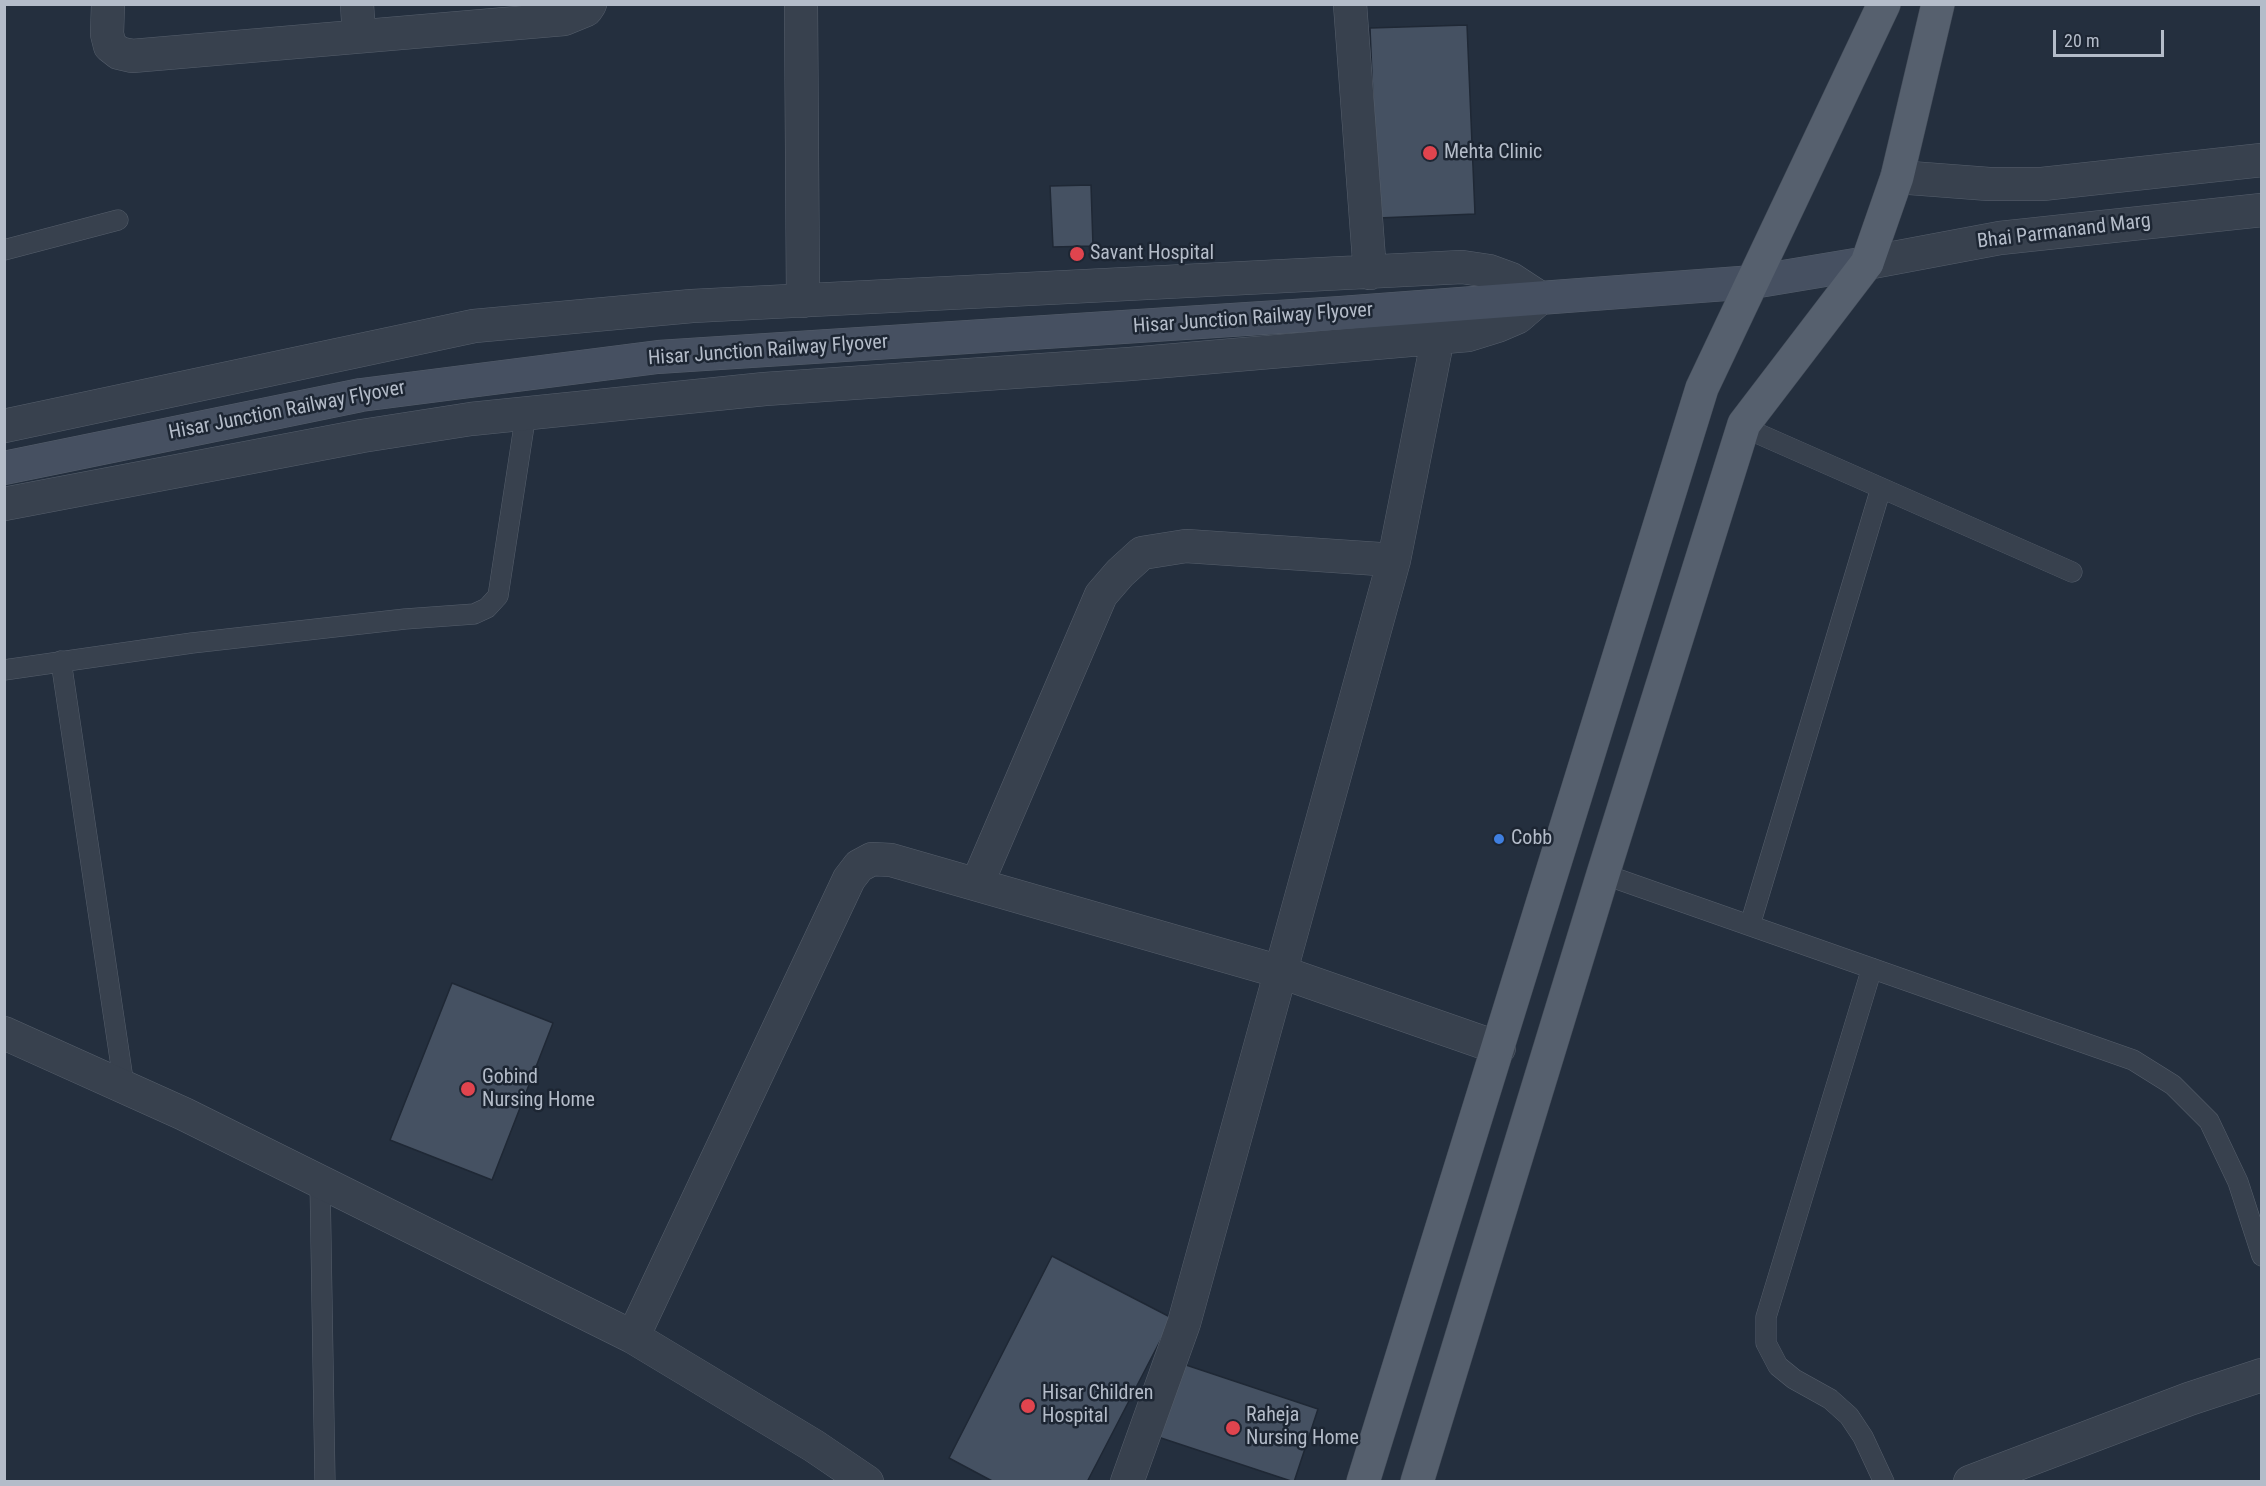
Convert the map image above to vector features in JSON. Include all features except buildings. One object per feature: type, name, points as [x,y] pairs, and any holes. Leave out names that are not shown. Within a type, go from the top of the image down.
[{"type":"main road","points":[[1364,1482],[1702,388],[1884,4]]},
{"type":"main road","points":[[1417,1482],[1603,873],[1743,428],[1793,358],[1867,263],[1897,177],[1938,4]]},
{"type":"main road","name":"Hisar Junction Railway Flyover","points":[[4,468],[361,394],[658,357],[1316,315],[1753,282],[1867,263]]},
{"type":"street","points":[[108,4],[106,34],[110,46],[119,53],[132,56],[358,20],[564,19],[586,10],[590,4]]},
{"type":"street","points":[[801,4],[803,301]]},
{"type":"street","points":[[1350,4],[1370,273]]},
{"type":"street","points":[[1897,177],[1989,184],[2042,184],[2262,160]]},
{"type":"street","name":"Bhai Parmanand Marg","points":[[1867,263],[2000,238],[2262,210]]},
{"type":"street","points":[[4,426],[474,326],[692,306],[1462,267],[1489,271],[1511,279],[1540,298],[1518,317],[1468,335],[1130,364],[765,389],[471,419],[362,436],[4,504]]},
{"type":"street","points":[[1127,1482],[1184,1323],[1394,560],[1438,337]]},
{"type":"street","points":[[976,884],[1101,595],[1142,553],[1186,546],[1394,560]]},
{"type":"street","points":[[633,1337],[849,879],[859,866],[872,859],[891,860],[1281,972],[1499,1048]]},
{"type":"street","points":[[4,1033],[124,1086],[633,1337],[814,1446],[867,1482]]},
{"type":"street","points":[[1970,1482],[2189,1399],[2262,1375]]},
{"type":"lane","points":[[4,250],[118,220]]},
{"type":"lane","points":[[4,670],[192,643],[393,620],[474,614],[487,608],[498,596],[525,413]]},
{"type":"lane","points":[[1743,428],[2072,572]]},
{"type":"lane","points":[[1750,925],[1881,488]]},
{"type":"lane","points":[[62,661],[124,1086]]},
{"type":"lane","points":[[1603,873],[2133,1060],[2173,1085],[2209,1121],[2238,1182],[2262,1256]]},
{"type":"lane","points":[[1872,968],[1766,1317],[1766,1343],[1778,1366],[1794,1379],[1830,1399],[1849,1416],[1863,1437],[1884,1482]]},
{"type":"lane","points":[[320,1182],[325,1482]]},
{"type":"place","name":"Mehta Clinic","points":[[1430,153]]},
{"type":"place","name":"Savant Hospital","points":[[1077,254]]},
{"type":"place","name":"Cobb","points":[[1499,839]]},
{"type":"place","name":"Gobind Nursing Home","points":[[468,1089]]},
{"type":"place","name":"Hisar Children Hospital","points":[[1028,1406]]},
{"type":"place","name":"Raheja Nursing Home","points":[[1233,1428]]}]
